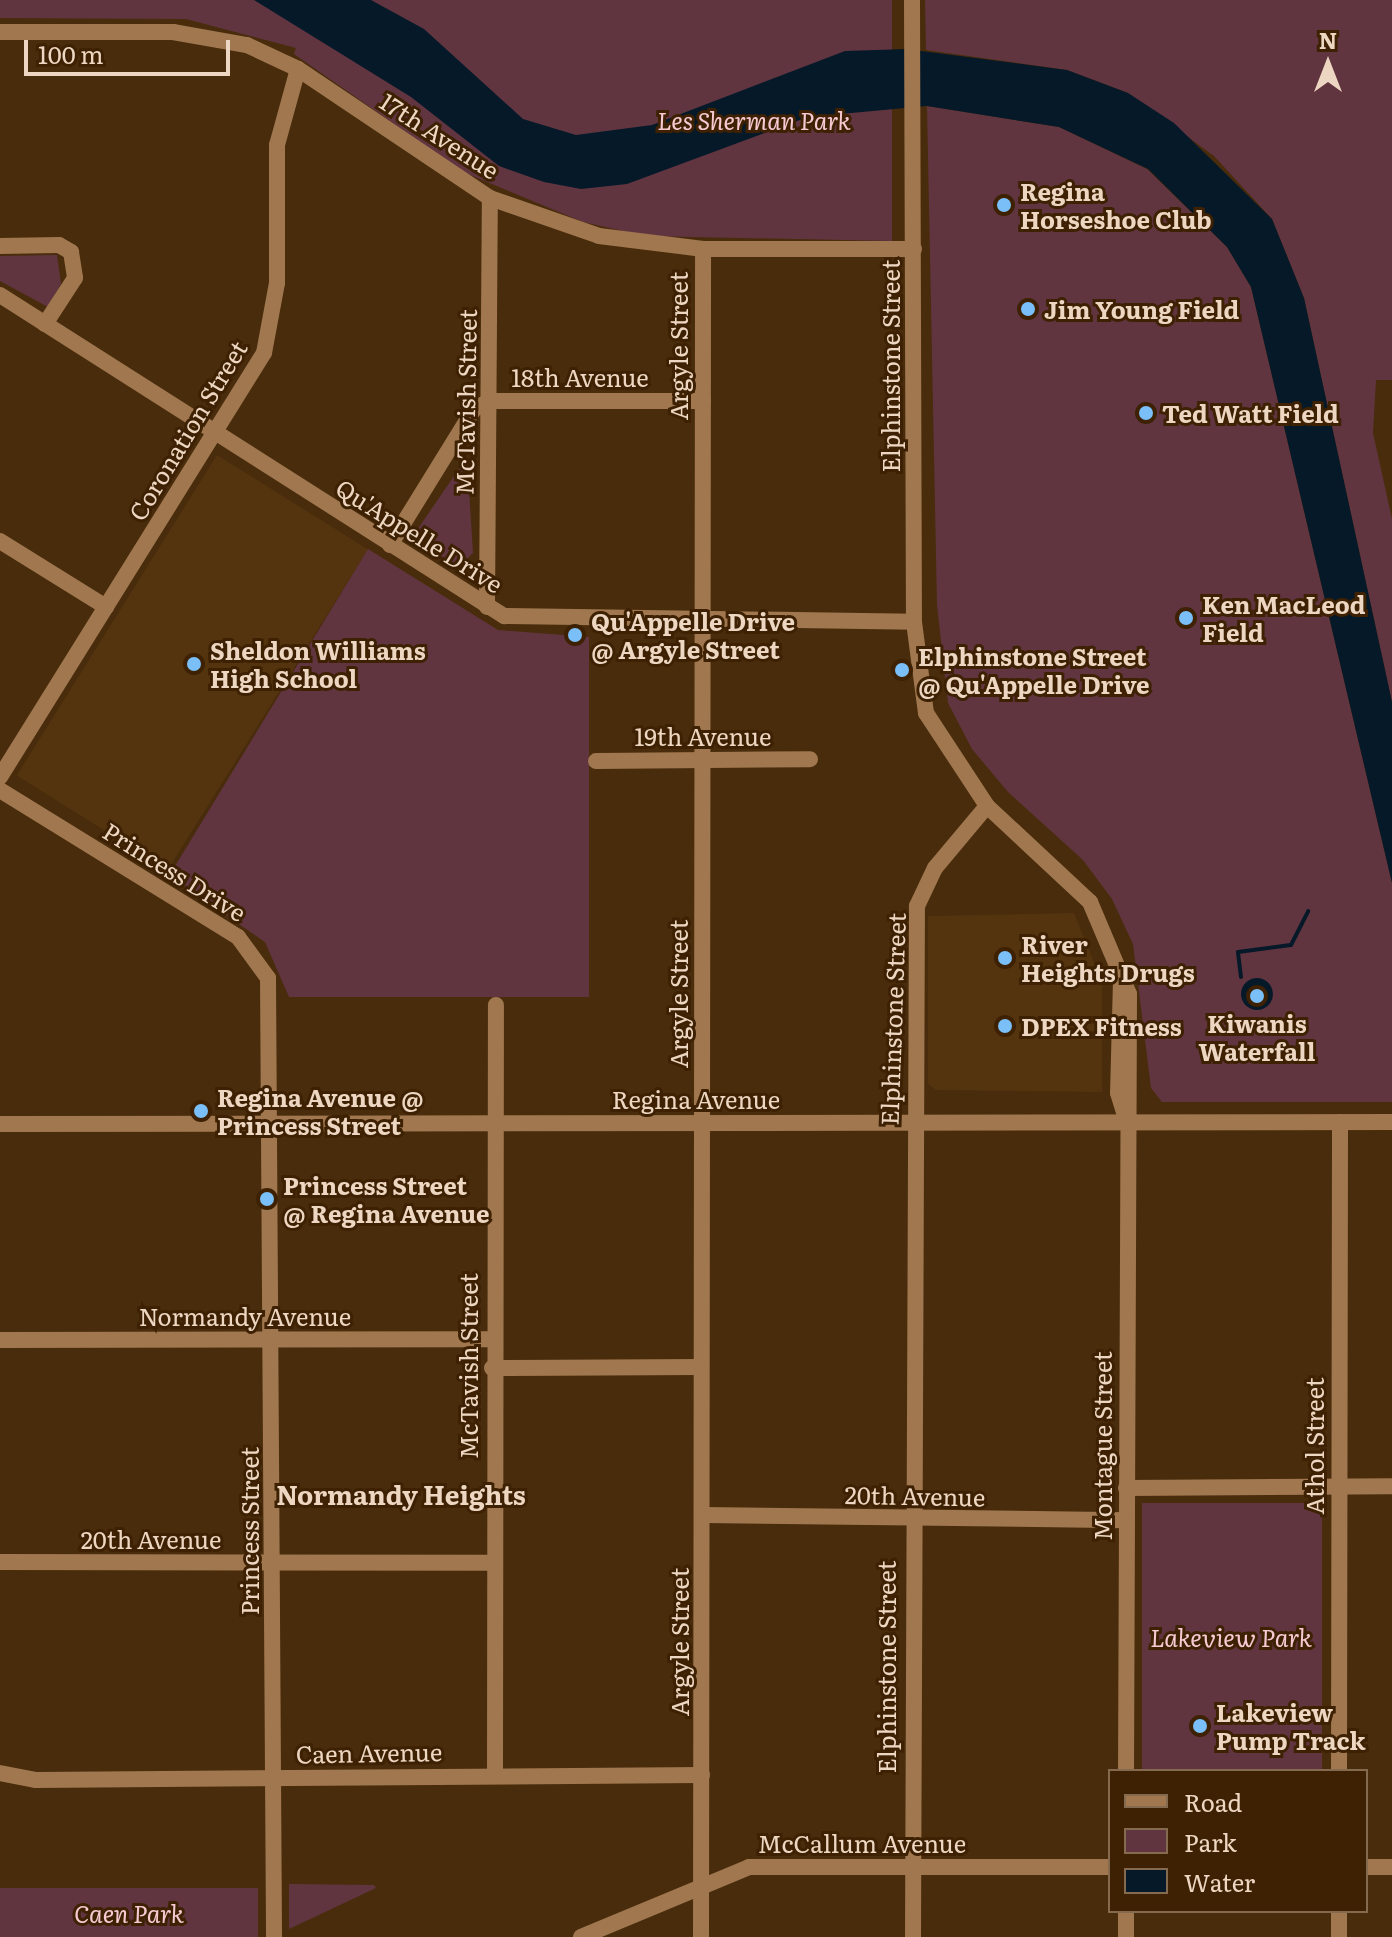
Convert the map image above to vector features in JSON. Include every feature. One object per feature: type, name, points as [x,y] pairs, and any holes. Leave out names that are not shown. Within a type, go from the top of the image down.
[{"type":"street","name":"Elphinstone Street","points":[[912,0],[914,622],[926,713],[987,806],[935,868],[917,906],[909,1518],[913,1937]]},
{"type":"street","name":"17th Avenue","points":[[0,32],[208,36],[298,69],[490,198],[599,236],[703,249],[914,249]]},
{"type":"street","name":"Coronation Street","points":[[0,777],[215,432],[272,328],[277,145],[298,69]]},
{"type":"street","name":"McTavish Street","points":[[487,607],[490,198]]},
{"type":"street","points":[[0,246],[59,245],[71,252],[75,278],[45,324]]},
{"type":"street","name":"Argyle Street","points":[[701,1937],[702,759],[699,622],[703,249]]},
{"type":"street","name":"Qu'Appelle Drive","points":[[0,295],[487,607],[527,622],[914,622]]},
{"type":"street","name":"18th Avenue","points":[[390,545],[474,409],[490,401],[703,401]]},
{"type":"street","points":[[0,541],[106,607]]},
{"type":"street","name":"19th Avenue","points":[[596,761],[810,759]]},
{"type":"street","name":"Princess Drive","points":[[0,790],[255,953],[273,1005],[272,1125]]},
{"type":"street","name":"Montague Street","points":[[987,806],[1090,902],[1129,994],[1133,1093],[1127,1122],[1126,1769]]},
{"type":"street","name":"McTavish Street","points":[[495,1775],[491,1339],[496,1005]]},
{"type":"street","name":"Athol Street","points":[[1339,1769],[1340,1122]]},
{"type":"street","name":"Regina Avenue","points":[[0,1124],[1392,1122]]},
{"type":"street","name":"Princess Street","points":[[272,1125],[274,1937]]},
{"type":"street","name":"Normandy Avenue","points":[[0,1340],[491,1339]]},
{"type":"street","points":[[492,1368],[701,1367]]},
{"type":"street","points":[[1126,1488],[1392,1486]]},
{"type":"street","name":"20th Avenue","points":[[703,1515],[1126,1520]]},
{"type":"street","name":"20th Avenue","points":[[0,1562],[494,1563]]},
{"type":"street","name":"Caen Avenue","points":[[0,1773],[36,1780],[702,1775]]},
{"type":"street","name":"McCallum Avenue","points":[[581,1937],[701,1883],[749,1867],[1108,1867]]},
{"type":"street","points":[[1368,1867],[1392,1867]]},
{"type":"street","points":[[1126,1913],[1126,1937]]},
{"type":"street","points":[[1339,1913],[1339,1937]]},
{"type":"shaded area","name":"Sheldon Williams High School","points":[[217,455],[368,549],[168,870],[17,776]]},
{"type":"shaded area","points":[[1074,913],[1102,982],[1102,1092],[936,1090],[928,1084],[928,916]]},
{"type":"green space","name":"Les Sherman Park","points":[[0,0],[892,0],[892,241],[646,236],[583,222],[463,172],[294,54],[296,48],[186,19],[0,18]]},
{"type":"green space","points":[[925,0],[1392,0],[1392,380],[1376,380],[1373,433],[1392,519],[1392,702],[1304,298],[1272,219],[1214,156],[1128,93],[1067,70],[926,50]]},
{"type":"green space","points":[[927,106],[1059,127],[1147,169],[1227,247],[1251,287],[1392,883],[1392,1102],[1162,1102],[1151,1088],[1133,944],[1112,899],[1083,860],[1008,792],[972,749],[948,703],[937,605]]},
{"type":"green space","points":[[57,255],[61,284],[48,307],[0,281],[0,256]]},
{"type":"green space","points":[[467,457],[473,553],[457,568],[413,536]]},
{"type":"green space","points":[[368,549],[498,630],[589,637],[589,997],[289,997],[265,942],[169,876]]},
{"type":"green space","name":"Lakeview Park","points":[[1142,1503],[1322,1503],[1322,1769],[1142,1769]]},
{"type":"green space","points":[[289,1884],[374,1885],[376,1888],[289,1929]]},
{"type":"green space","name":"Caen Park","points":[[0,1888],[258,1888],[258,1937],[0,1937]]},
{"type":"water","points":[[254,0],[371,0],[424,29],[523,119],[576,135],[652,125],[845,51],[906,49],[1067,70],[1128,93],[1174,123],[1272,219],[1304,298],[1392,702],[1392,883],[1251,287],[1227,247],[1148,169],[1059,127],[927,106],[808,117],[627,184],[581,189],[544,182],[499,166],[411,97]]},
{"type":"water","name":"Kiwanis Waterfall","points":[[1257,978],[1269,982],[1273,994],[1269,1006],[1257,1010],[1245,1006],[1241,994],[1245,982]]},
{"type":"waterway","points":[[1241,977],[1238,952],[1291,945],[1308,911]]},
{"type":"place","name":"Regina Horseshoe Club","points":[[1004,205]]},
{"type":"place","name":"Jim Young Field","points":[[1028,309]]},
{"type":"place","name":"Ted Watt Field","points":[[1146,413]]},
{"type":"place","name":"Ken MacLeod Field","points":[[1186,618]]},
{"type":"place","name":"Qu'Appelle Drive @ Argyle Street","points":[[575,635]]},
{"type":"place","name":"Sheldon Williams High School","points":[[194,664]]},
{"type":"place","name":"Elphinstone Street @ Qu'Appelle Drive","points":[[902,670]]},
{"type":"place","name":"River Heights Drugs","points":[[1005,958]]},
{"type":"place","name":"Kiwanis Waterfall","points":[[1257,996]]},
{"type":"place","name":"DPEX Fitness","points":[[1005,1026]]},
{"type":"place","name":"Regina Avenue @ Princess Street","points":[[201,1111]]},
{"type":"place","name":"Princess Street @ Regina Avenue","points":[[267,1199]]},
{"type":"place","name":"Lakeview Pump Track","points":[[1200,1726]]},
{"type":"district","name":"Normandy Heights","points":[[401,1494]]}]
